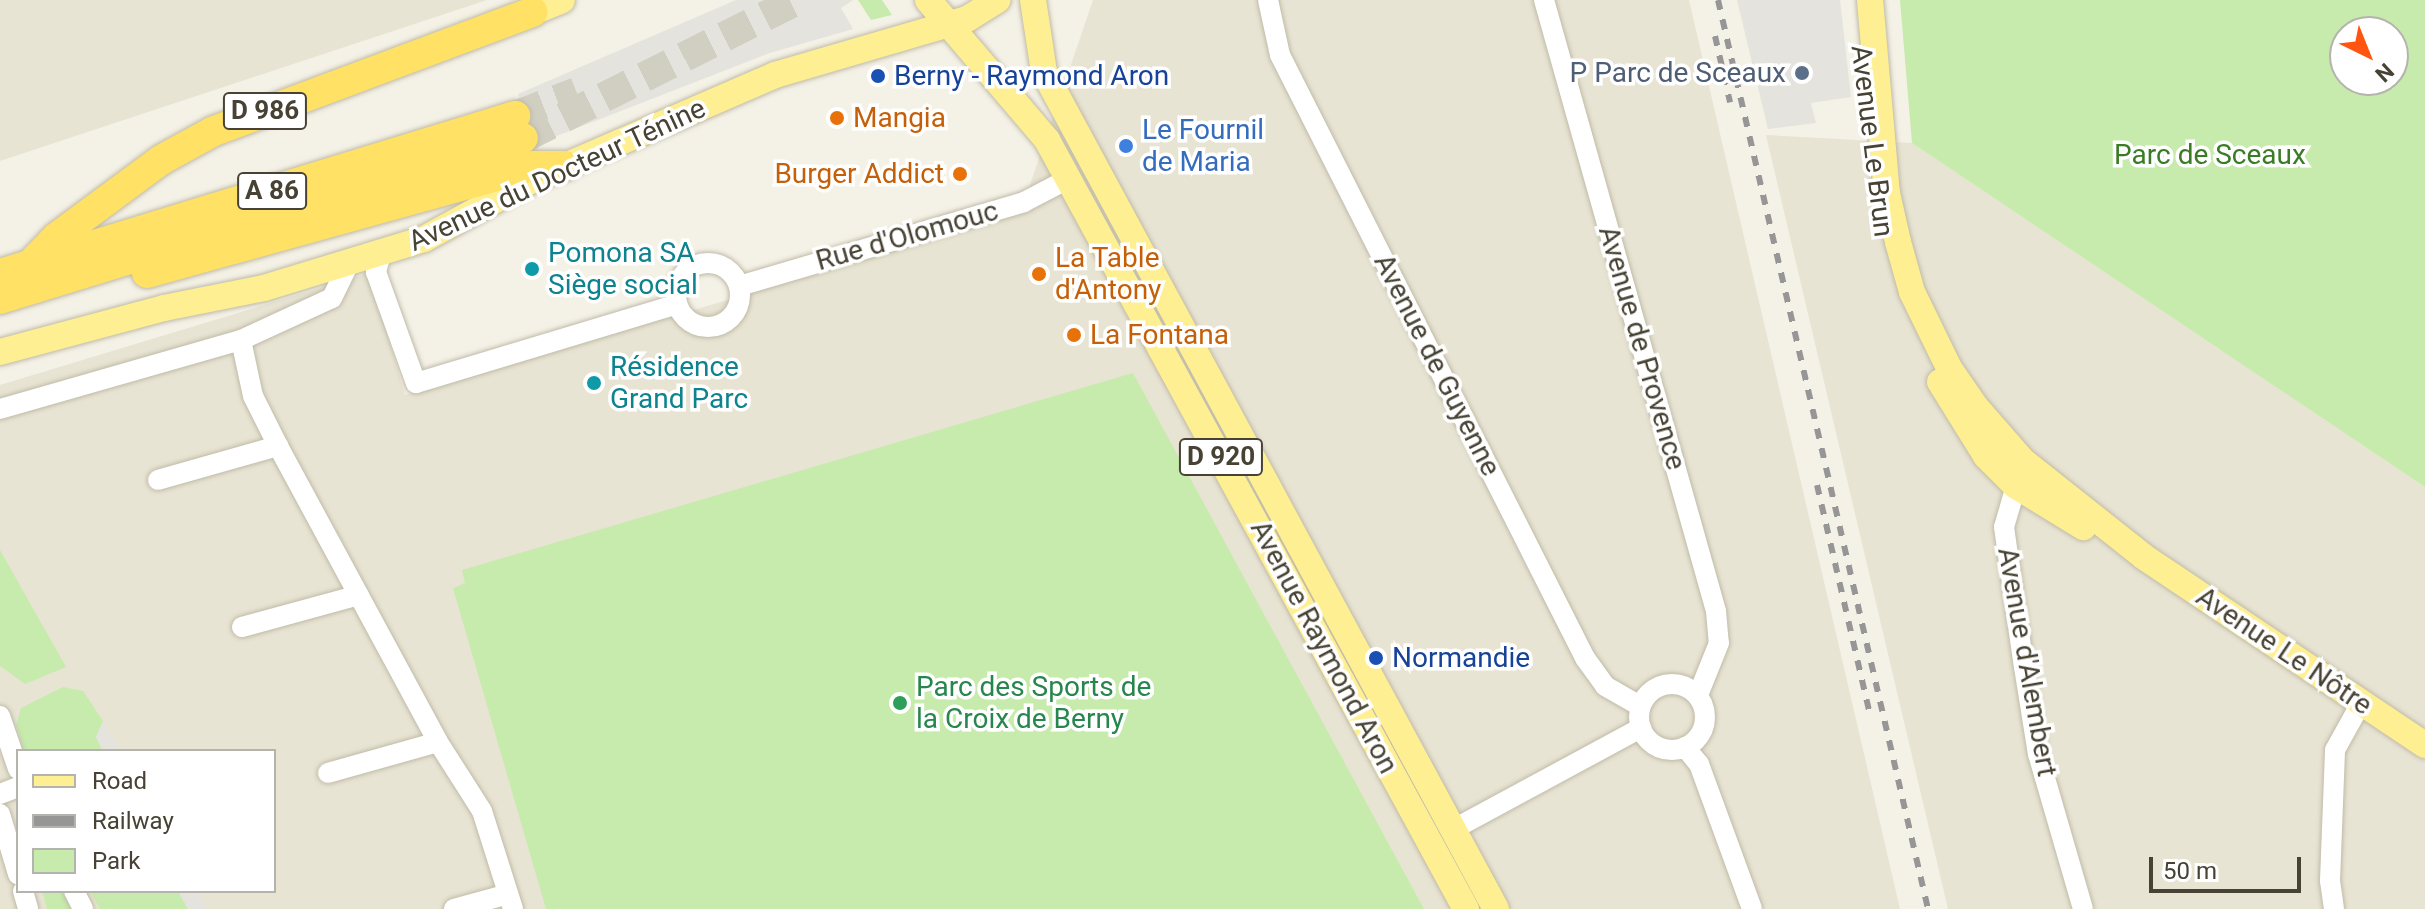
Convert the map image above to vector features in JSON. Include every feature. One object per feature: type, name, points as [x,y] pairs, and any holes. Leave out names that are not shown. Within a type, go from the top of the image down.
[{"type":"highway","name":"D 986","points":[[14,270],[150,169],[214,131],[535,6]]},
{"type":"highway","name":"A 86","points":[[0,299],[519,127],[14,270]]},
{"type":"highway","points":[[86,273],[135,276],[532,166],[565,166]]},
{"type":"main road","name":"D 986","points":[[535,6],[562,0]]},
{"type":"main road","name":"D 920","points":[[928,0],[947,25]]},
{"type":"main road","name":"Avenue du Docteur Ténine","points":[[0,352],[348,265],[381,254],[459,224],[565,166],[775,75],[947,25],[997,0]]},
{"type":"main road","name":"Avenue Raymond Aron","points":[[1033,0],[1044,72],[1496,909]]},
{"type":"main road","name":"Avenue Le Brun","points":[[1854,0],[1877,220],[1898,296],[1962,420],[1986,456],[2016,486]]},
{"type":"main road","name":"Avenue Le Brun","points":[[1870,0],[1887,193],[1912,292],[1949,368],[2023,461]]},
{"type":"main road","name":"Avenue Raymond Aron","points":[[947,25],[1028,113],[1070,178],[1466,909]]},
{"type":"main road","name":"Avenue Le Nôtre","points":[[2023,461],[2144,557],[2425,745]]},
{"type":"main road","name":"Avenue Le Nôtre","points":[[2016,486],[2144,557]]},
{"type":"street","name":"Avenue de Guyenne","points":[[1268,0],[1280,55],[1585,658],[1605,686],[1640,706]]},
{"type":"street","name":"Avenue de Provence","points":[[1544,0],[1716,611],[1719,643],[1698,695]]},
{"type":"street","name":"Rue d'Olomouc","points":[[739,286],[1024,202],[1070,178]]},
{"type":"street","points":[[381,254],[376,272],[416,383],[677,304]]},
{"type":"street","points":[[698,264],[719,264],[739,286],[739,306],[717,326],[688,321],[677,304],[677,284],[698,264]]},
{"type":"street","points":[[0,409],[241,340],[332,298],[348,265]]},
{"type":"street","points":[[241,340],[253,396],[278,446],[438,742],[482,811],[510,901],[454,909]]},
{"type":"street","points":[[158,480],[278,446]]},
{"type":"street","name":"Avenue d'Alembert","points":[[2023,461],[2004,527],[2038,754],[2083,909]]},
{"type":"street","points":[[242,627],[359,595]]},
{"type":"street","points":[[1685,747],[1704,725],[1698,695],[1681,684],[1661,685],[1640,706],[1641,728],[1654,745],[1685,747],[1699,764],[1752,909]]},
{"type":"street","points":[[2334,909],[2330,881],[2335,750],[2361,703]]},
{"type":"street","points":[[0,716],[16,763]]},
{"type":"street","points":[[1452,830],[1641,728]]},
{"type":"street","points":[[328,773],[438,742]]},
{"type":"street","points":[[0,814],[16,867]]},
{"type":"shaded area","points":[[0,0],[487,0],[0,161]]},
{"type":"shaded area","points":[[736,0],[853,0],[841,8],[853,29],[770,53],[536,144],[518,94]]},
{"type":"shaded area","points":[[1093,0],[1689,0],[1900,909],[0,909],[0,385],[370,273],[405,395],[1020,214]]},
{"type":"shaded area","name":"P Parc de Sceaux","points":[[1737,0],[1840,0],[1851,97],[1811,103],[1816,123],[1768,129]]},
{"type":"shaded area","points":[[1766,135],[1912,143],[2425,487],[2425,909],[1948,909]]},
{"type":"shaded area","points":[[103,721],[119,749],[102,749],[96,737]]},
{"type":"shaded area","points":[[179,893],[198,893],[207,909],[188,909]]},
{"type":"green space","points":[[858,0],[882,0],[892,15],[871,20]]},
{"type":"green space","name":"Parc de Sceaux","points":[[1900,0],[2425,0],[2425,487],[1912,143]]},
{"type":"green space","name":"Parc des Sports de la Croix de Berny","points":[[1133,373],[1424,909],[546,909],[453,588],[465,583],[462,570]]},
{"type":"green space","points":[[0,550],[66,667],[25,684],[0,666]]},
{"type":"green space","points":[[63,687],[83,691],[103,721],[96,737],[102,749],[23,749],[16,725],[21,708]]},
{"type":"green space","points":[[43,893],[63,893],[72,909],[47,909]]},
{"type":"green space","points":[[91,893],[179,893],[188,909],[100,909]]},
{"type":"tunnel","points":[[523,138],[797,0]]},
{"type":"tunnel","points":[[515,116],[577,92]]},
{"type":"railway","points":[[1718,0],[1928,909]]},
{"type":"railway","points":[[1715,36],[1730,102]]},
{"type":"railway","points":[[1817,485],[1869,711]]},
{"type":"place","name":"P Parc de Sceaux","points":[[1802,73]]},
{"type":"place","name":"Berny - Raymond Aron","points":[[878,76]]},
{"type":"place","name":"Mangia","points":[[837,118]]},
{"type":"place","name":"Le Fournil de Maria","points":[[1126,146]]},
{"type":"place","name":"Burger Addict","points":[[960,174]]},
{"type":"place","name":"Pomona SA Siège social","points":[[532,269]]},
{"type":"place","name":"La Table d'Antony","points":[[1039,274]]},
{"type":"place","name":"La Fontana","points":[[1074,335]]},
{"type":"place","name":"Résidence Grand Parc","points":[[594,383]]},
{"type":"place","name":"Normandie","points":[[1376,658]]},
{"type":"place","name":"Parc des Sports de la Croix de Berny","points":[[900,703]]}]
